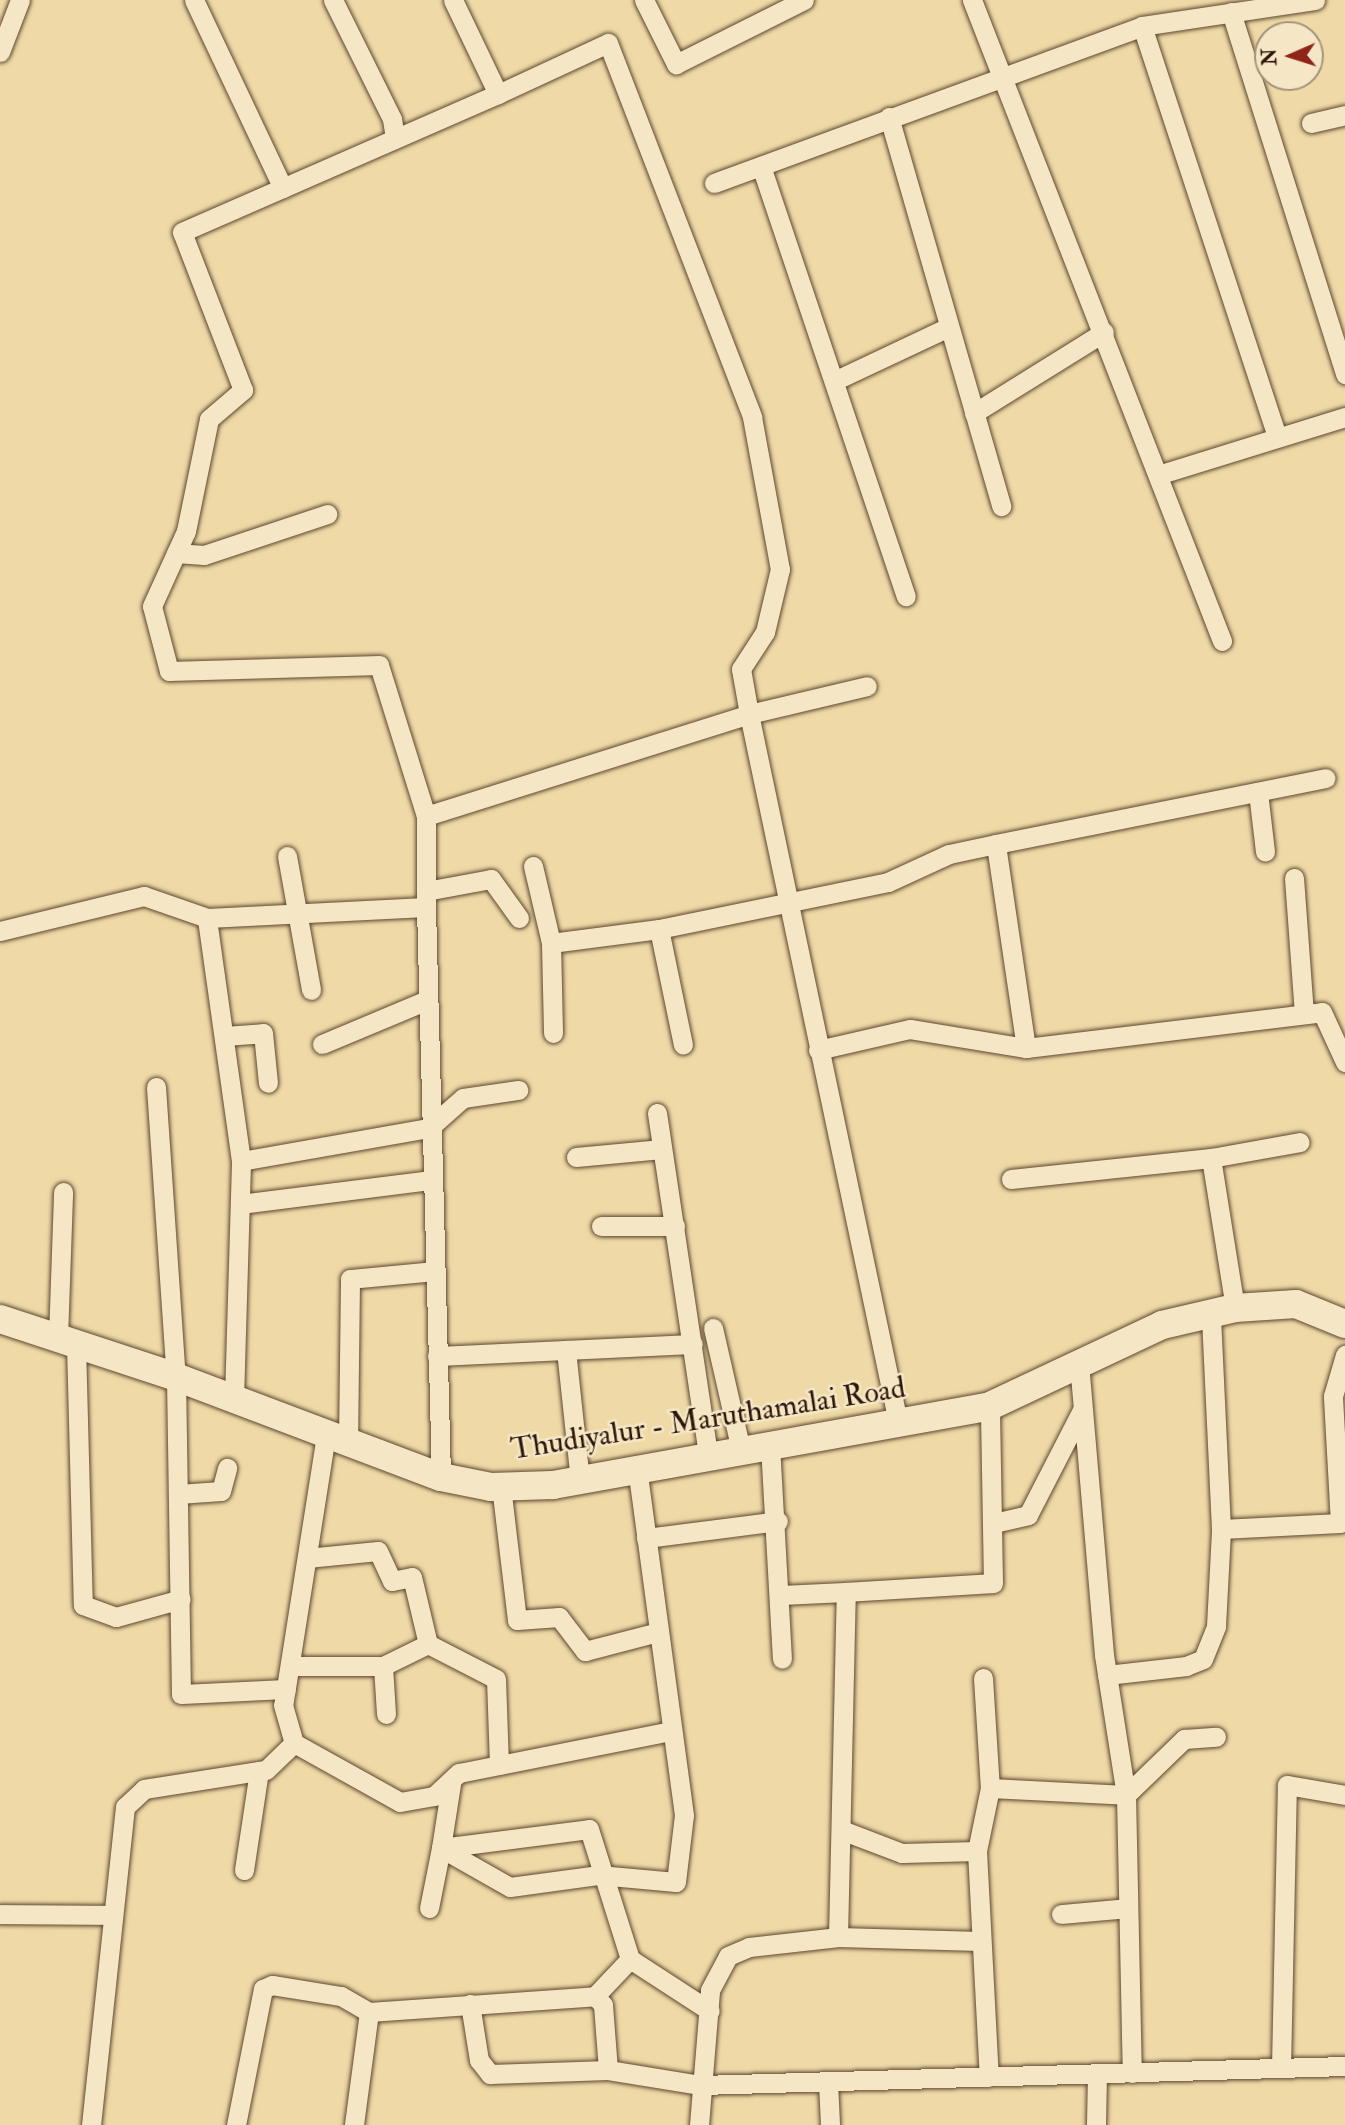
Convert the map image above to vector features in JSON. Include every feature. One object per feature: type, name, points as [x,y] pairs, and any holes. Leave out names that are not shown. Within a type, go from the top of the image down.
[{"type":"main road","name":"Thudiyalur - Maruthamalai Road","points":[[0,1319],[176,1377],[337,1440],[441,1477],[501,1486],[580,1480],[990,1406],[1163,1325],[1223,1311],[1296,1304],[1345,1324]]},
{"type":"street","points":[[0,52],[20,0]]},
{"type":"street","points":[[194,0],[283,188]]},
{"type":"street","points":[[333,0],[392,119],[395,139]]},
{"type":"street","points":[[453,0],[498,94]]},
{"type":"street","points":[[644,0],[676,64],[804,0]]},
{"type":"street","points":[[972,0],[1161,474],[1222,641]]},
{"type":"street","points":[[714,183],[1002,75],[1142,26],[1223,9],[1315,0]]},
{"type":"street","points":[[1223,9],[1345,374]]},
{"type":"street","points":[[1142,26],[1278,436]]},
{"type":"street","points":[[441,1477],[425,1000],[426,816],[379,665],[169,671],[152,606],[176,552],[209,419],[243,390],[182,232],[608,43],[752,417],[780,569],[765,632],[741,669],[818,1050],[898,1422]]},
{"type":"street","points":[[1311,123],[1345,116]]},
{"type":"street","points":[[889,117],[1001,506]]},
{"type":"street","points":[[761,166],[906,596]]},
{"type":"street","points":[[834,381],[949,327]]},
{"type":"street","points":[[974,413],[1104,332]]},
{"type":"street","points":[[1161,474],[1345,417]]},
{"type":"street","points":[[176,552],[204,555],[327,514]]},
{"type":"street","points":[[426,816],[749,714],[867,686]]},
{"type":"street","points":[[551,943],[659,929],[888,883],[949,854],[1325,778]]},
{"type":"street","points":[[1258,792],[1265,852]]},
{"type":"street","points":[[996,844],[1027,1048]]},
{"type":"street","points":[[287,856],[311,990]]},
{"type":"street","points":[[533,866],[551,943],[553,1032]]},
{"type":"street","points":[[1294,878],[1304,1014]]},
{"type":"street","points":[[0,931],[144,896],[207,918],[297,913],[426,899],[491,879],[519,918]]},
{"type":"street","points":[[207,918],[241,1161],[234,1399]]},
{"type":"street","points":[[659,929],[683,1045]]},
{"type":"street","points":[[322,1044],[425,1000]]},
{"type":"street","points":[[818,1050],[910,1029],[1027,1048],[1322,1012],[1345,1062]]},
{"type":"street","points":[[224,1036],[263,1033],[268,1083]]},
{"type":"street","points":[[156,1087],[176,1377],[181,1694],[286,1689]]},
{"type":"street","points":[[241,1161],[429,1128],[463,1098],[518,1090]]},
{"type":"street","points":[[657,1113],[708,1457]]},
{"type":"street","points":[[1011,1179],[1211,1158],[1300,1142]]},
{"type":"street","points":[[576,1157],[662,1149]]},
{"type":"street","points":[[1107,1675],[1203,1659],[1216,1626],[1221,1529],[1223,1311],[1211,1158]]},
{"type":"street","points":[[240,1204],[431,1180]]},
{"type":"street","points":[[63,1192],[67,1341],[83,1605],[116,1617],[181,1599]]},
{"type":"street","points":[[601,1226],[675,1226]]},
{"type":"street","points":[[434,1271],[350,1279],[337,1440],[307,1558],[283,1705],[294,1742],[400,1802],[434,1796],[451,1784],[459,1773],[671,1731]]},
{"type":"street","points":[[713,1328],[741,1450]]},
{"type":"street","points":[[437,1356],[693,1344]]},
{"type":"street","points":[[566,1350],[580,1480]]},
{"type":"street","points":[[1221,1529],[1340,1523],[1334,1396],[1345,1355]]},
{"type":"street","points":[[1079,1363],[1107,1675],[1126,1795],[1132,2073]]},
{"type":"street","points":[[780,1595],[993,1583],[990,1406]]},
{"type":"street","points":[[994,1523],[1028,1515],[1083,1409]]},
{"type":"street","points":[[770,1445],[778,1521],[782,1659]]},
{"type":"street","points":[[178,1494],[221,1491],[227,1468]]},
{"type":"street","points":[[441,1848],[510,1887],[599,1875],[676,1882],[684,1815],[637,1469]]},
{"type":"street","points":[[501,1486],[517,1619],[559,1617],[585,1651],[658,1632]]},
{"type":"street","points":[[646,1538],[778,1521]]},
{"type":"street","points":[[307,1558],[378,1551],[392,1581],[412,1577],[428,1644],[496,1679],[499,1765]]},
{"type":"street","points":[[838,1937],[844,1831],[846,1592]]},
{"type":"street","points":[[289,1666],[383,1665],[428,1644]]},
{"type":"street","points":[[383,1665],[386,1714]]},
{"type":"street","points":[[982,1678],[990,1788],[977,1851],[989,2077]]},
{"type":"street","points":[[990,1788],[1126,1795],[1184,1739],[1216,1737]]},
{"type":"street","points":[[91,2125],[125,1807],[145,1789],[259,1771],[294,1742]]},
{"type":"street","points":[[244,1870],[259,1771]]},
{"type":"street","points":[[429,1908],[451,1784]]},
{"type":"street","points":[[1281,2068],[1287,1785],[1345,1795]]},
{"type":"street","points":[[441,1848],[589,1829],[599,1875],[630,1959],[710,2011]]},
{"type":"street","points":[[844,1831],[902,1853],[977,1851]]},
{"type":"street","points":[[1061,1914],[1128,1908]]},
{"type":"street","points":[[0,1914],[112,1915]]},
{"type":"street","points":[[699,2125],[710,1990],[728,1956],[749,1947],[838,1937],[980,1941]]},
{"type":"street","points":[[236,2125],[263,1989],[341,1996],[369,2012],[595,1996],[630,1959]]},
{"type":"street","points":[[595,1996],[603,2005],[608,2070]]},
{"type":"street","points":[[470,2004],[479,2060],[490,2074],[608,2070],[701,2085],[1345,2066]]},
{"type":"street","points":[[354,2125],[369,2012]]},
{"type":"street","points":[[1096,2125],[1097,2074]]},
{"type":"street","points":[[828,2081],[830,2125]]}]
